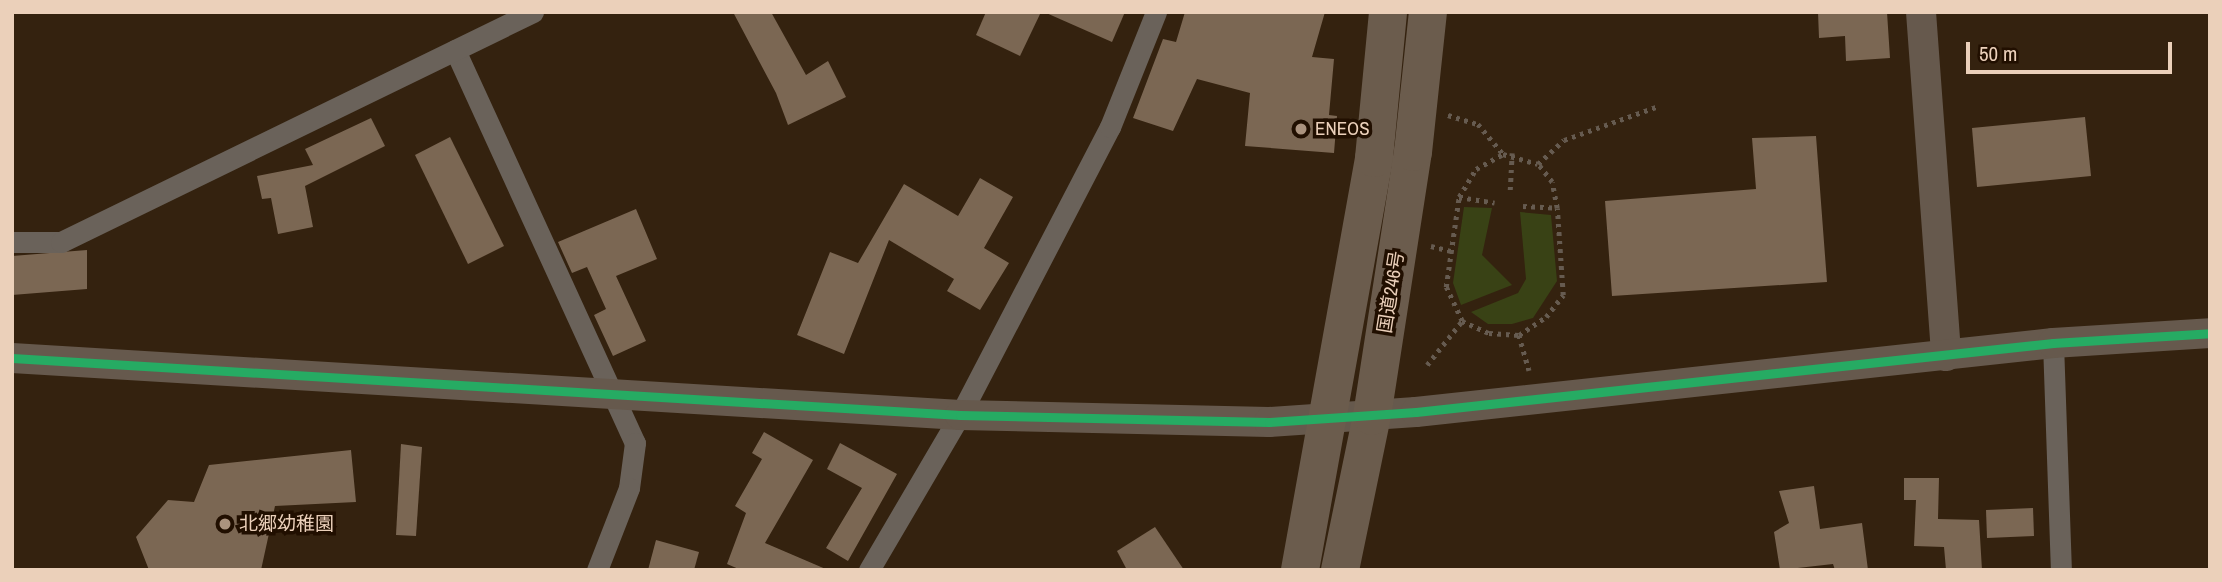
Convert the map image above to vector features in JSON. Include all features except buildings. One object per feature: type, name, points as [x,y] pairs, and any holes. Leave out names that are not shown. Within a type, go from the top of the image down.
[{"type":"highway","name":"国道246号","points":[[1300,570],[1374,158],[1388,12]]},
{"type":"highway","name":"国道246号","points":[[1340,570],[1372,416],[1413,152],[1428,12]]},
{"type":"street","points":[[12,242],[61,243],[533,12]]},
{"type":"street","points":[[869,570],[960,415],[1110,127],[1156,12]]},
{"type":"street","points":[[1921,12],[1946,356]]},
{"type":"street","points":[[455,50],[635,443],[629,488],[597,570]]},
{"type":"street","points":[[12,358],[960,415],[1326,420],[2053,343],[2210,333]]},
{"type":"street","points":[[2053,343],[2061,570]]},
{"type":"path","points":[[1538,164],[1564,141],[1656,107]]},
{"type":"path","points":[[1443,115],[1478,124],[1503,153]]},
{"type":"path","points":[[1503,153],[1512,153],[1538,164],[1552,182],[1557,208],[1563,295],[1546,317],[1519,335],[1489,333],[1462,321],[1446,287],[1459,197],[1476,169],[1503,153]]},
{"type":"path","points":[[1510,190],[1512,153]]},
{"type":"path","points":[[1459,197],[1494,204]]},
{"type":"path","points":[[1523,206],[1557,208]]},
{"type":"path","points":[[1427,245],[1451,251]]},
{"type":"path","points":[[1427,365],[1462,321]]},
{"type":"path","points":[[1519,335],[1531,380]]},
{"type":"green space","points":[[1464,207],[1492,208],[1482,255],[1512,285],[1461,305],[1453,283]]},
{"type":"green space","points":[[1520,212],[1551,215],[1557,281],[1533,318],[1512,324],[1488,324],[1471,312],[1518,293],[1526,279]]},
{"type":"cycle path","points":[[12,358],[960,415],[1269,422],[1416,412],[2053,343],[2210,333]]},
{"type":"place","name":"ENEOS","points":[[1301,129]]},
{"type":"place","name":"北郷幼稚園","points":[[225,524]]}]
